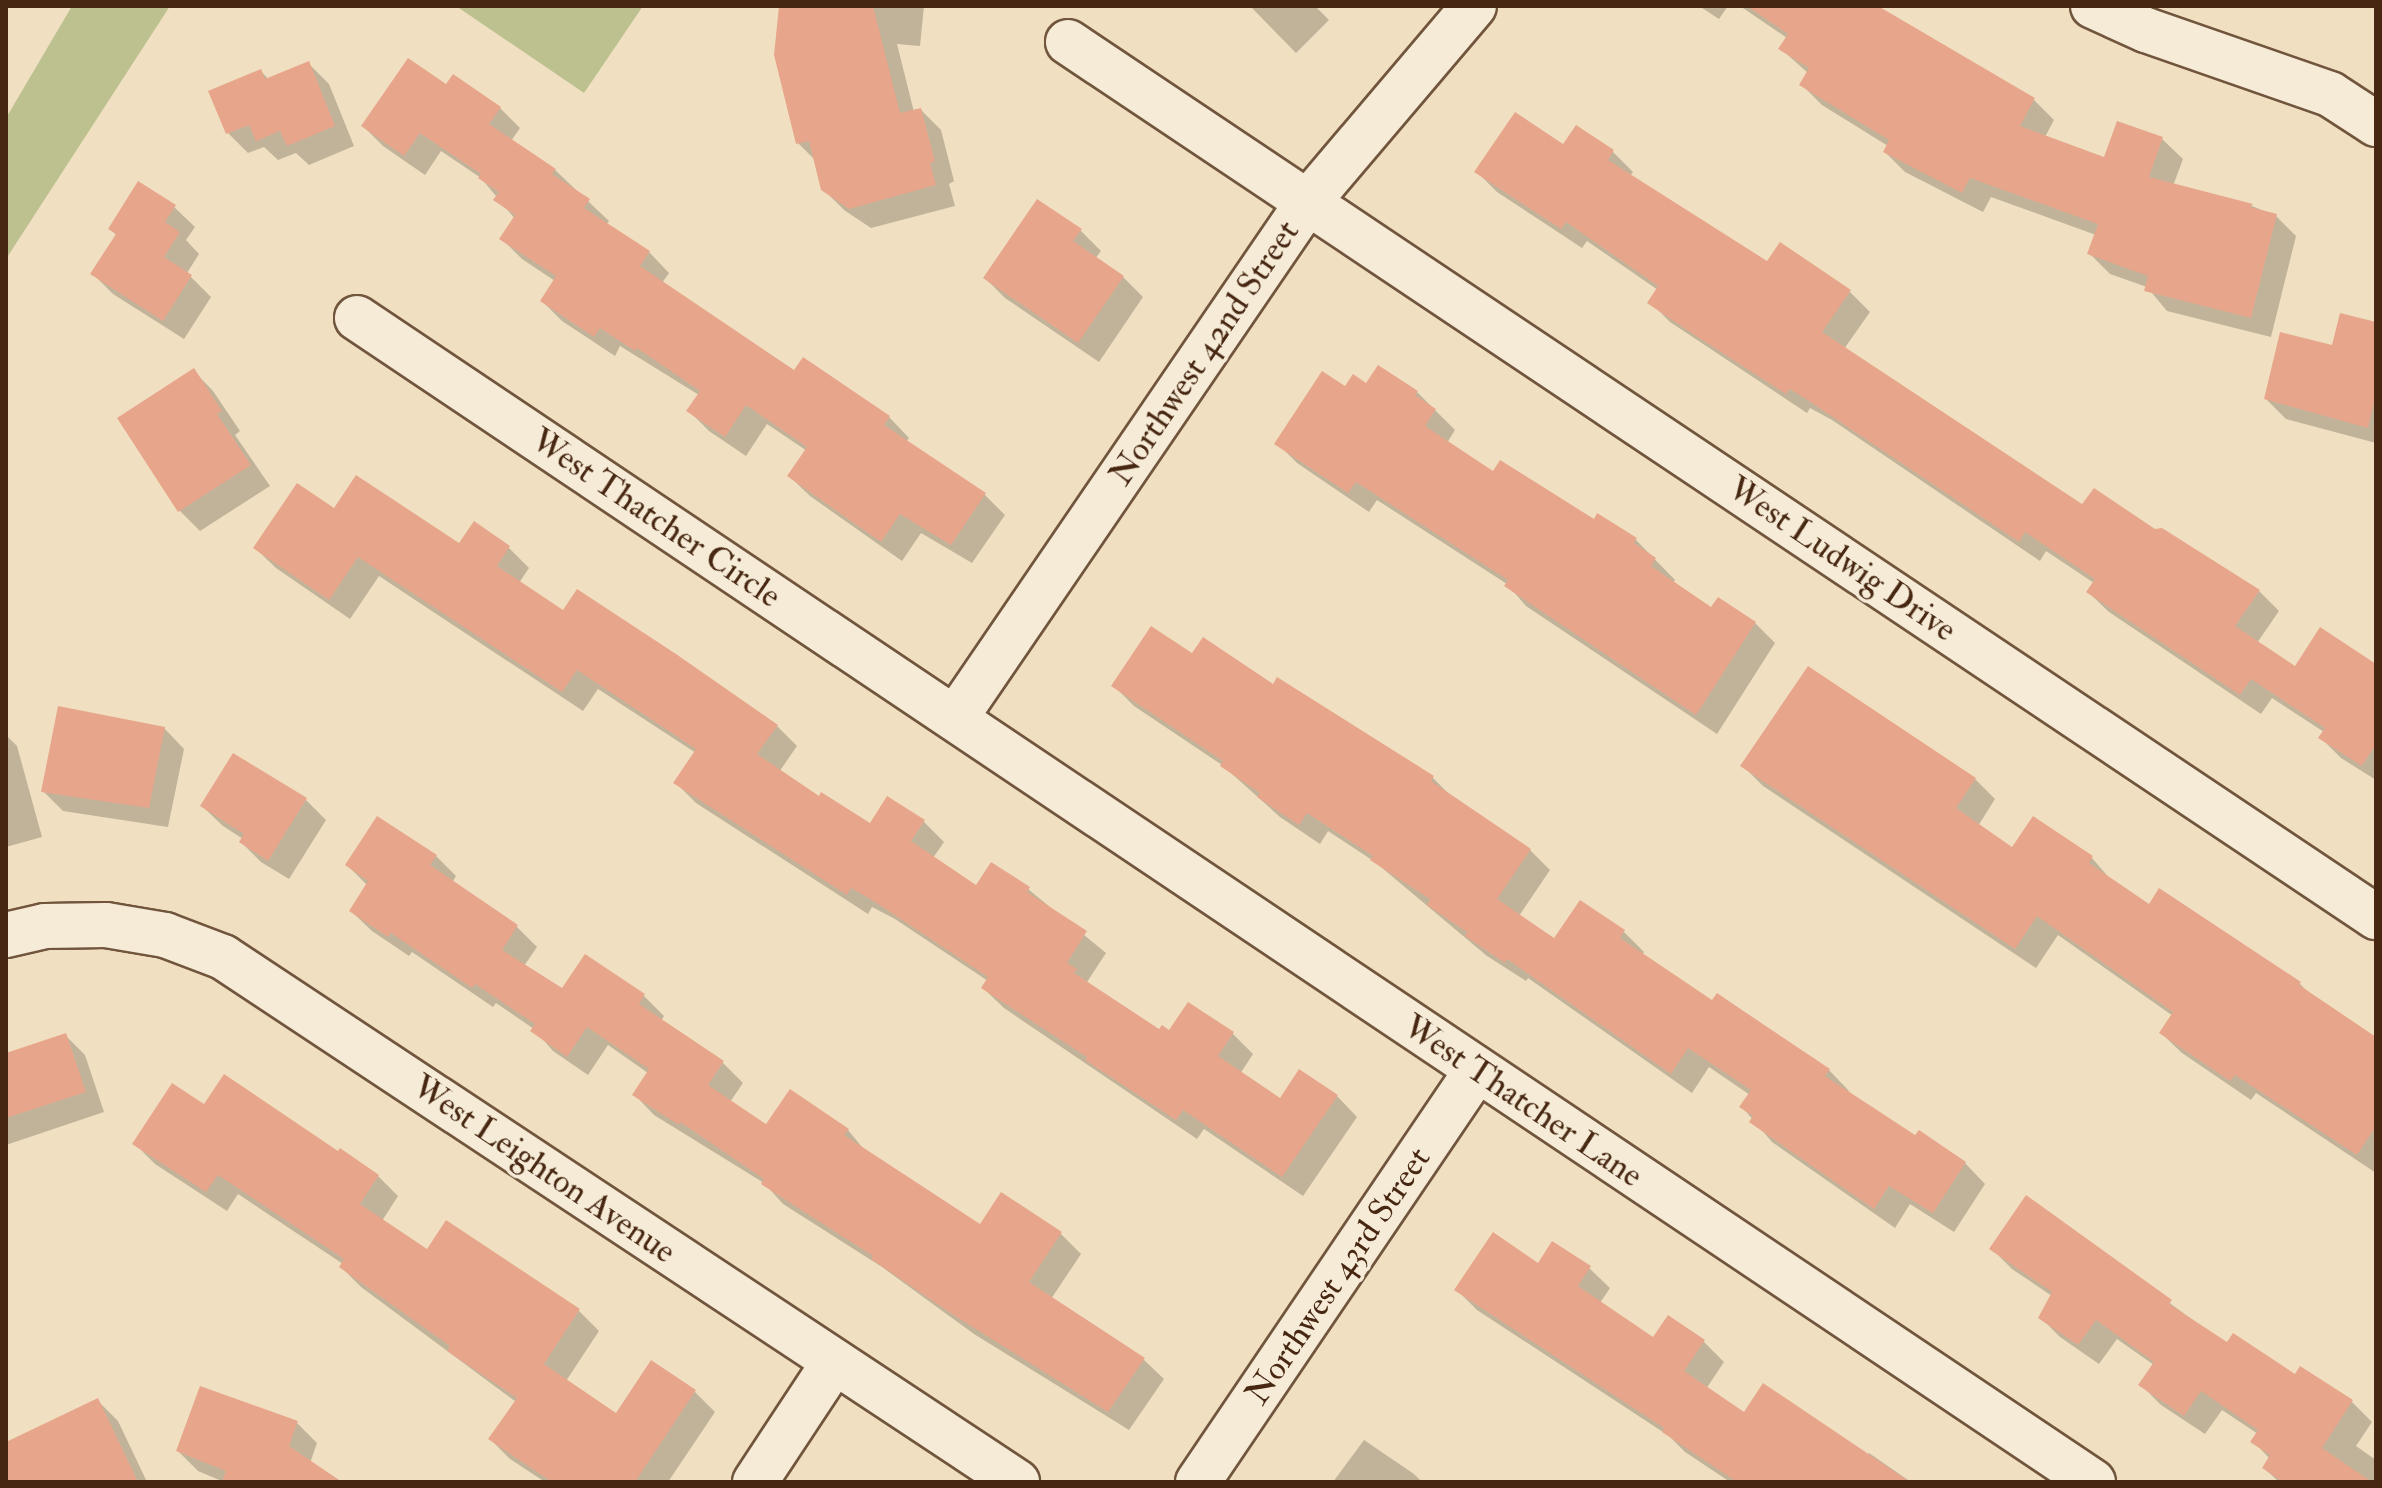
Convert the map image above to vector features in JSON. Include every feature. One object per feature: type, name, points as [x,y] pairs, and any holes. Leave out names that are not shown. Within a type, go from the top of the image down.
[{"type":"street","name":"Northwest 42nd Street","points":[[956,717],[1307,203],[1474,6]]},
{"type":"street","points":[[2093,6],[2146,30],[2330,94],[2376,124]]},
{"type":"street","name":"West Ludwig Drive","points":[[1068,42],[2376,917]]},
{"type":"street","name":"West Thatcher Circle","points":[[357,318],[956,717]]},
{"type":"street","name":"West Thatcher Lane","points":[[956,717],[2093,1482]]},
{"type":"street","name":"West Leighton Avenue","points":[[25,930],[106,925],[165,935],[223,957],[1017,1482]]},
{"type":"street","name":"Northwest 43rd Street","points":[[1198,1482],[1477,1070]]},
{"type":"street","points":[[755,1482],[834,1362]]},
{"type":"green space","points":[[72,6],[170,6],[6,259],[6,118]]},
{"type":"green space","points":[[456,6],[643,6],[584,93]]},
{"type":"building","points":[[779,6],[873,6],[900,113],[921,108],[935,161],[930,163],[936,185],[849,209],[821,190],[809,141],[796,144],[774,55]]},
{"type":"building","points":[[1747,6],[1878,6],[2035,98],[2020,126],[2104,157],[2117,121],[2163,137],[2149,177],[2253,204],[2250,207],[2277,214],[2251,318],[2144,291],[2148,276],[2087,254],[2098,224],[1970,178],[1962,193],[1883,152],[1889,140],[1799,85],[1809,68],[1778,49],[1788,34]]},
{"type":"building","points":[[408,58],[446,84],[453,74],[501,107],[489,124],[556,169],[552,174],[590,199],[584,208],[650,251],[640,266],[794,370],[803,357],[890,416],[884,425],[986,493],[951,545],[900,514],[881,542],[787,476],[807,447],[746,405],[725,437],[686,411],[700,391],[637,348],[635,351],[600,328],[594,337],[540,301],[556,276],[499,239],[515,215],[493,200],[499,192],[478,178],[481,174],[420,133],[404,156],[361,126]]},
{"type":"building","points":[[309,61],[335,126],[287,146],[280,131],[256,141],[249,125],[226,134],[208,91],[261,69],[265,79]]},
{"type":"building","points":[[1515,112],[1563,144],[1576,125],[1614,150],[1608,160],[1767,261],[1780,242],[1851,290],[1822,332],[2082,504],[2094,488],[2155,529],[2162,528],[2260,590],[2235,626],[2295,666],[2320,627],[2376,664],[2376,744],[2362,766],[2318,738],[2325,728],[2251,679],[2240,695],[2086,592],[2095,579],[2025,532],[2019,542],[1809,401],[1790,389],[1786,394],[1690,332],[1647,303],[1658,286],[1566,222],[1561,229],[1474,172]]},
{"type":"building","points":[[138,181],[176,205],[165,222],[180,232],[164,257],[192,275],[163,321],[90,274],[116,234],[108,229]]},
{"type":"building","points":[[1037,199],[1082,229],[1073,241],[1124,276],[1078,343],[983,278]]},
{"type":"building","points":[[2340,313],[2376,322],[2376,394],[2368,428],[2264,399],[2280,332],[2332,345]]},
{"type":"building","points":[[1378,365],[1418,391],[1415,395],[1436,409],[1425,426],[1493,471],[1500,460],[1594,519],[1597,513],[1637,538],[1634,543],[1656,558],[1651,566],[1711,607],[1718,597],[1756,622],[1696,715],[1504,586],[1508,580],[1356,482],[1348,493],[1274,444],[1322,371],[1345,386],[1353,374],[1366,383]]},
{"type":"building","points":[[194,368],[222,411],[217,414],[251,465],[178,512],[117,418]]},
{"type":"building","points":[[356,475],[459,543],[474,521],[510,546],[497,566],[563,610],[577,589],[676,654],[778,725],[757,754],[819,796],[821,792],[870,823],[887,796],[925,820],[911,841],[976,885],[991,862],[1030,887],[1027,892],[1087,931],[1067,963],[1077,969],[1074,973],[1159,1029],[1162,1025],[1169,1030],[1188,1002],[1234,1032],[1218,1056],[1280,1098],[1299,1069],[1338,1095],[1282,1177],[1183,1110],[1176,1120],[1085,1060],[1087,1057],[981,988],[988,977],[872,900],[851,888],[847,895],[673,783],[696,749],[577,670],[562,692],[358,557],[329,600],[253,548],[297,483],[334,508]]},
{"type":"building","points":[[1151,626],[1192,653],[1203,637],[1273,684],[1277,677],[1434,776],[1431,781],[1531,849],[1497,899],[1554,938],[1580,900],[1625,930],[1620,938],[1712,1000],[1717,993],[1830,1069],[1825,1076],[1915,1135],[1919,1130],[1966,1162],[1933,1213],[1889,1186],[1874,1209],[1749,1122],[1753,1116],[1739,1107],[1751,1090],[1688,1048],[1671,1074],[1507,959],[1505,963],[1465,936],[1467,932],[1427,905],[1430,899],[1370,860],[1373,856],[1307,813],[1299,825],[1257,797],[1260,793],[1220,766],[1223,761],[1111,686]]},
{"type":"building","points":[[1808,666],[1976,778],[1956,808],[2012,847],[2033,816],[2093,856],[2089,863],[2149,904],[2159,888],[2301,982],[2299,985],[2376,1037],[2376,1126],[2357,1155],[2235,1075],[2230,1081],[2159,1033],[2173,1012],[2037,916],[2015,949],[1740,766]]},
{"type":"building","points":[[58,706],[165,727],[149,808],[41,792]]},
{"type":"building","points":[[233,753],[307,798],[268,861],[239,842],[244,834],[200,806]]},
{"type":"building","points":[[377,816],[437,855],[430,865],[518,925],[502,950],[562,988],[585,954],[645,994],[639,1004],[724,1061],[708,1085],[766,1124],[790,1089],[849,1129],[844,1135],[980,1224],[1001,1192],[1062,1232],[1029,1282],[1145,1358],[1108,1412],[952,1314],[871,1259],[873,1256],[761,1184],[764,1179],[680,1122],[679,1125],[632,1095],[649,1069],[587,1027],[567,1057],[530,1031],[535,1024],[475,984],[472,988],[391,933],[388,937],[349,911],[368,881],[345,865]]},
{"type":"building","points":[[66,1033],[86,1092],[6,1118],[6,1053]]},
{"type":"building","points":[[224,1074],[379,1175],[360,1204],[427,1249],[446,1220],[580,1309],[544,1364],[616,1413],[651,1360],[696,1390],[635,1482],[552,1482],[488,1439],[517,1398],[447,1351],[450,1346],[339,1267],[344,1259],[218,1175],[206,1192],[132,1144],[172,1083],[204,1104]]},
{"type":"building","points":[[2026,1195],[2172,1300],[2169,1304],[2227,1342],[2233,1333],[2295,1374],[2300,1366],[2353,1400],[2322,1448],[2372,1482],[2283,1482],[2262,1468],[2270,1455],[2250,1442],[2258,1430],[2201,1391],[2184,1416],[2138,1385],[2154,1362],[2096,1320],[2078,1345],[2038,1318],[2052,1292],[1989,1249]]},
{"type":"building","points":[[1493,1232],[1538,1263],[1552,1241],[1591,1266],[1578,1286],[1653,1337],[1668,1315],[1705,1340],[1684,1371],[1744,1412],[1763,1383],[1910,1482],[1737,1482],[1662,1432],[1664,1428],[1454,1290]]},
{"type":"building","points":[[200,1386],[298,1421],[289,1446],[342,1482],[222,1482],[226,1471],[176,1451]]},
{"type":"building","points":[[98,1398],[138,1482],[6,1482],[6,1442]]}]
